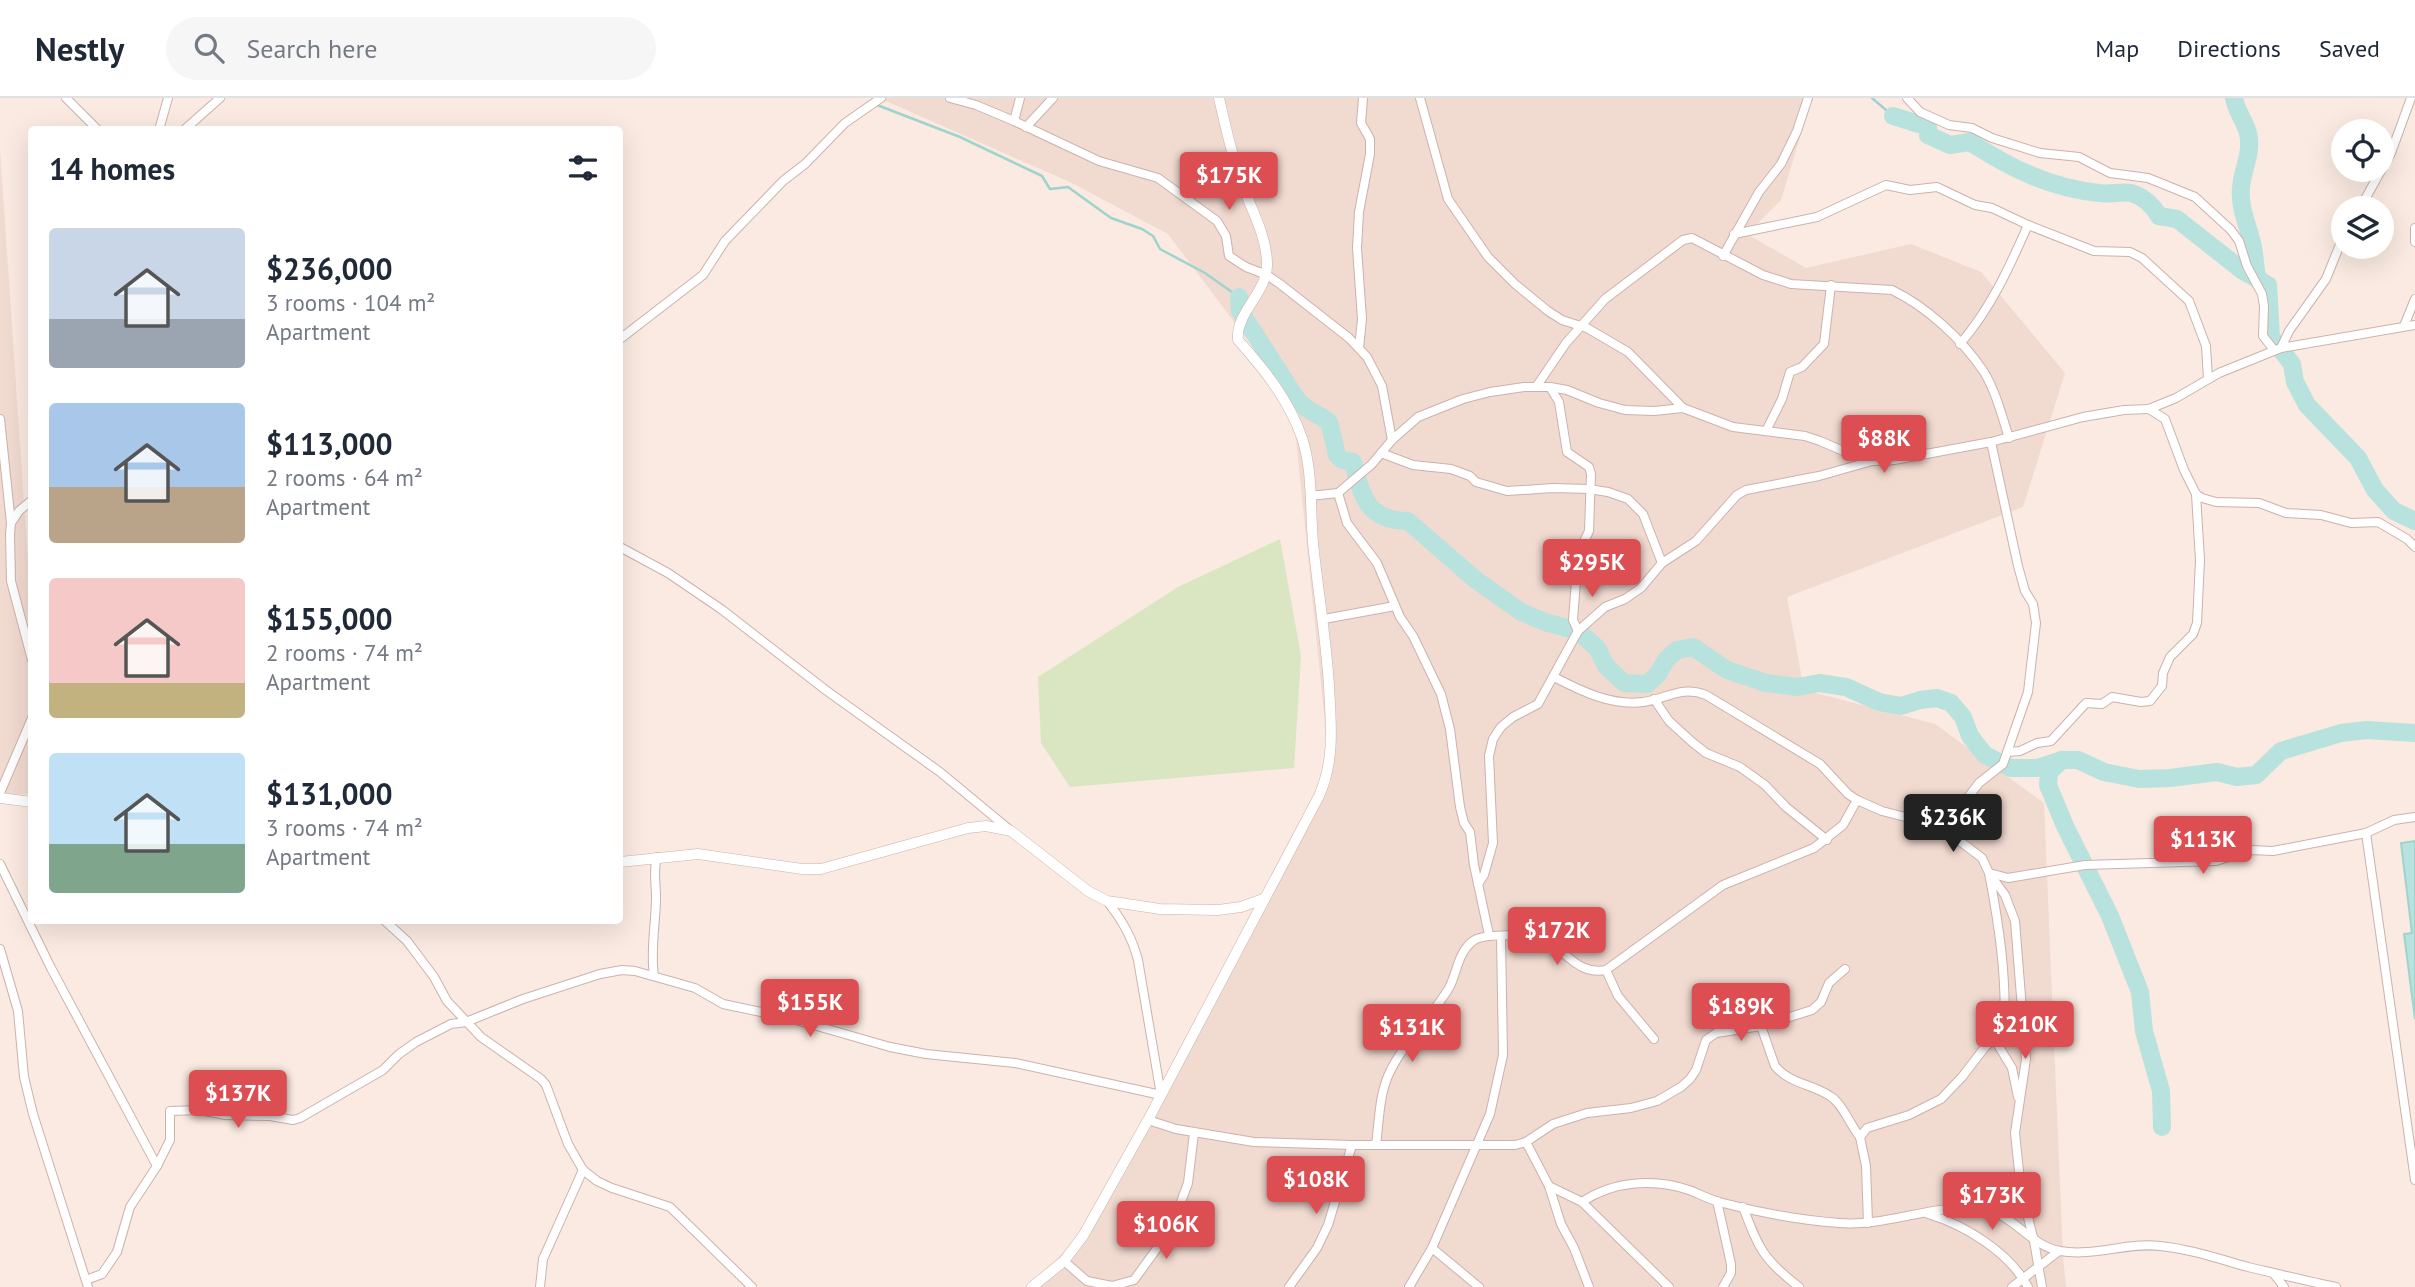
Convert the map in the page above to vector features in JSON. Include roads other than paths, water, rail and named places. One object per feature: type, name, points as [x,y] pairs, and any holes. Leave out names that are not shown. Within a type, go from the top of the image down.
[{"type":"street","points":[[66,98],[94,126]]},
{"type":"street","points":[[160,126],[167,98]]},
{"type":"street","points":[[188,126],[220,98]]},
{"type":"street","points":[[623,337],[703,275],[725,241],[783,181],[805,164],[845,123],[881,98]]},
{"type":"street","points":[[950,98],[1014,121],[1098,161],[1158,178],[1217,221],[1224,229],[1229,256],[1246,267],[1267,275],[1359,348],[1374,368],[1382,386],[1392,440]]},
{"type":"street","points":[[1014,121],[1020,98]]},
{"type":"street","points":[[1026,127],[1053,98]]},
{"type":"street","points":[[1032,1287],[1064,1261],[1083,1237],[1148,1120],[1319,796],[1329,770],[1331,717],[1324,619],[1317,574],[1306,449],[1269,375],[1238,340],[1240,323],[1267,275],[1265,246],[1237,168],[1219,98]]},
{"type":"street","points":[[1359,348],[1362,319],[1357,247],[1359,212],[1370,154],[1370,139],[1361,122],[1363,98]]},
{"type":"street","points":[[1420,98],[1448,199],[1471,235],[1500,271],[1515,284],[1555,316],[1587,328],[1628,352],[1683,408],[1733,427],[1821,440],[1843,452],[1872,461]]},
{"type":"street","points":[[1723,256],[1759,192],[1781,163],[1801,121],[1808,98]]},
{"type":"street","points":[[1907,98],[1920,112],[1949,125],[1972,128],[1992,138],[2040,153],[2079,157],[2110,173],[2148,178],[2194,197],[2235,235],[2243,249],[2246,267],[2262,294],[2263,335],[2278,349]]},
{"type":"street","points":[[2367,196],[2391,153],[2411,98]]},
{"type":"street","points":[[2406,113],[2415,117]]},
{"type":"street","points":[[1734,234],[1817,217],[1886,185],[1910,190],[1937,187],[1975,205],[1992,208],[2094,251],[2130,252],[2142,258],[2189,301],[2206,346],[2208,379]]},
{"type":"street","points":[[1960,344],[1973,329],[2001,285],[2028,225]]},
{"type":"street","points":[[2415,228],[2415,242]]},
{"type":"street","points":[[1536,387],[1579,327],[1605,299],[1683,240],[1692,238],[1762,275],[1791,284],[1892,290],[1929,312],[1984,373],[1998,403],[2009,438]]},
{"type":"street","points":[[2278,349],[2326,279],[2334,259]]},
{"type":"street","points":[[1766,431],[1782,398],[1790,372],[1802,367],[1824,344],[1831,285]]},
{"type":"street","points":[[2404,326],[2415,299]]},
{"type":"street","points":[[1478,884],[1484,875],[1493,843],[1489,756],[1493,739],[1501,727],[1538,704],[1578,631],[1605,607],[1625,599],[1641,588],[1662,563],[1696,541],[1729,503],[1746,490],[1819,476],[1872,461],[1915,457],[1991,442],[2083,417],[2149,409],[2176,398],[2208,379],[2278,349],[2415,325]]},
{"type":"street","points":[[1310,496],[1338,493],[1360,476],[1392,440],[1418,417],[1490,391],[1550,387],[1567,390],[1625,410],[1683,408]]},
{"type":"street","points":[[1550,387],[1559,402],[1567,452],[1589,467],[1589,531],[1578,554],[1573,620],[1578,631]]},
{"type":"street","points":[[2008,752],[2051,741],[2086,703],[2102,704],[2112,697],[2150,701],[2162,686],[2163,673],[2170,657],[2193,634],[2197,623],[2200,561],[2196,494],[2184,470],[2169,427],[2159,414],[2149,409]]},
{"type":"street","points":[[0,419],[11,523],[11,581],[28,645]]},
{"type":"street","points":[[1936,825],[1948,805],[1966,800],[1979,783],[2003,764],[2028,692],[2036,623],[2033,604],[2025,591],[2018,566],[1991,442]]},
{"type":"street","points":[[1381,453],[1413,465],[1451,469],[1470,476],[1476,482],[1507,491],[1589,489],[1628,499],[1643,514],[1662,563]]},
{"type":"street","points":[[1338,493],[1347,523],[1377,563],[1395,606],[1441,694],[1450,729],[1460,807],[1464,823],[1470,832],[1489,935]]},
{"type":"street","points":[[2196,494],[2216,502],[2259,503],[2297,515],[2321,515],[2351,523],[2378,522],[2407,539],[2415,547]]},
{"type":"street","points":[[11,523],[28,503]]},
{"type":"street","points":[[623,549],[668,573],[721,609],[827,691],[940,772],[1088,891],[1107,901],[1160,909],[1218,910],[1241,907],[1263,899]]},
{"type":"street","points":[[0,581],[11,581]]},
{"type":"street","points":[[1324,619],[1395,606]]},
{"type":"street","points":[[1554,677],[1586,694],[1641,702],[1695,690],[1820,764],[1857,800],[1882,811],[1936,825],[1982,859],[2006,895],[2015,920],[2026,1059],[2015,1133],[2021,1190],[2042,1287]]},
{"type":"street","points":[[1654,699],[1670,721],[1692,742],[1706,753],[1740,767],[1765,785],[1786,807],[1826,839]]},
{"type":"street","points":[[0,793],[28,727]]},
{"type":"street","points":[[0,798],[28,802]]},
{"type":"street","points":[[1376,1145],[1387,1079],[1395,1063],[1450,986],[1465,950],[1474,940],[1489,935],[1538,938],[1581,968],[1593,972],[1606,970],[1723,885],[1814,848],[1843,825],[1857,800]]},
{"type":"street","points":[[1989,873],[2008,878],[2085,865],[2216,861],[2250,850],[2273,851],[2366,833],[2394,820],[2415,817]]},
{"type":"street","points":[[623,862],[698,854],[821,869],[968,828],[998,827],[1011,831]]},
{"type":"street","points":[[2366,833],[2415,1180]]},
{"type":"street","points":[[654,976],[654,864],[657,857]]},
{"type":"street","points":[[0,863],[28,921]]},
{"type":"street","points":[[1860,1137],[1867,1128],[1909,1115],[1941,1098],[1962,1077],[1984,1047],[2004,1031],[2006,1004],[2002,951],[1989,873]]},
{"type":"street","points":[[1107,901],[1124,923],[1138,961],[1161,1095]]},
{"type":"street","points":[[30,924],[157,1166]]},
{"type":"street","points":[[388,924],[407,941],[434,977],[447,1001],[466,1022],[481,1037],[546,1085],[568,1144],[583,1170],[612,1188],[670,1208],[752,1287]]},
{"type":"street","points":[[1409,1287],[1433,1248],[1490,1114],[1503,1055],[1501,936]]},
{"type":"street","points":[[0,948],[18,1011],[24,1077],[33,1114],[88,1285],[103,1274],[117,1252],[130,1207],[157,1166],[170,1140],[170,1111],[200,1110],[225,1115],[270,1116],[293,1120],[383,1070],[416,1042],[451,1024],[466,1022],[523,999],[611,971],[635,971],[654,976],[695,988],[723,1004],[789,1018],[890,1047],[926,1054],[1025,1065],[1161,1095]]},
{"type":"street","points":[[1148,1120],[1194,1133],[1254,1142],[1352,1145],[1478,1144],[1502,1147],[1526,1142],[1553,1124],[1587,1113],[1631,1108],[1657,1101],[1689,1079],[1696,1070],[1701,1049],[1716,1033],[1761,1026],[1812,1010],[1821,1002],[1829,983],[1845,969]]},
{"type":"street","points":[[1606,970],[1618,996],[1654,1039]]},
{"type":"street","points":[[1761,1026],[1779,1071],[1793,1081],[1828,1094],[1860,1137],[1866,1166],[1868,1223]]},
{"type":"street","points":[[1994,1040],[2012,1068],[2019,1100]]},
{"type":"street","points":[[1064,1261],[1087,1281],[1112,1286],[1134,1280],[1171,1229],[1188,1183],[1194,1133]]},
{"type":"street","points":[[1526,1142],[1549,1186],[1561,1224],[1574,1248],[1589,1287]]},
{"type":"street","points":[[1289,1287],[1317,1248],[1328,1224],[1352,1145]]},
{"type":"street","points":[[540,1287],[542,1259],[583,1170]]},
{"type":"street","points":[[1582,1202],[1615,1186],[1648,1184],[1688,1189],[1717,1201],[1743,1207],[1839,1223],[1868,1223],[1965,1208],[1986,1209],[2004,1217],[2034,1241],[2059,1251],[2079,1254],[2159,1245],[2336,1287]]},
{"type":"street","points":[[1549,1186],[1582,1202],[1669,1287]]},
{"type":"street","points":[[1717,1201],[1731,1264],[1731,1273],[1723,1287]]},
{"type":"street","points":[[1743,1207],[1760,1249],[1776,1269],[1799,1287]]},
{"type":"street","points":[[1925,1213],[1951,1222],[2010,1262],[2028,1287]]},
{"type":"street","points":[[1433,1248],[1479,1287]]},
{"type":"street","points":[[2012,1287],[2059,1251]]},
{"type":"street","points":[[2274,1274],[2284,1287]]},
{"type":"water","points":[[2415,841],[2415,1019],[2404,934],[2412,933],[2401,843]]},
{"type":"waterway","points":[[1872,98],[1893,116]]},
{"type":"waterway","points":[[2234,98],[2249,140],[2241,196],[2258,280]]},
{"type":"waterway","points":[[877,105],[960,137],[1042,176],[1050,189],[1068,187],[1111,218],[1142,229],[1153,236],[1160,249],[1205,273],[1239,297]]},
{"type":"waterway","points":[[1893,116],[1928,127],[1928,135],[1950,145],[1970,142],[2015,168],[2047,182],[2081,190],[2135,194],[2147,202],[2159,216],[2177,219],[2243,271],[2268,285],[2271,337],[2292,364],[2295,382],[2307,405],[2358,458],[2375,490],[2394,511],[2415,521]]},
{"type":"waterway","points":[[1239,297],[1240,311],[1296,398],[1329,422],[1337,455],[1342,460],[1353,462],[1368,504],[1383,517],[1408,521],[1476,580],[1521,612],[1578,631],[1597,648],[1606,666],[1624,683],[1647,684],[1677,650],[1693,647],[1727,670],[1766,683],[1798,687],[1819,683],[1846,687],[1879,702],[1901,706],[1937,698],[1951,703],[1963,717],[1970,736],[1985,755],[2011,768],[2037,768],[2062,760],[2078,760],[2104,772],[2139,779],[2217,772],[2237,777],[2256,775],[2281,751],[2341,733],[2367,730],[2415,733]]},
{"type":"waterway","points":[[2062,760],[2049,772],[2048,785],[2065,826],[2110,916],[2140,992],[2144,1031],[2161,1091],[2162,1127]]}]
